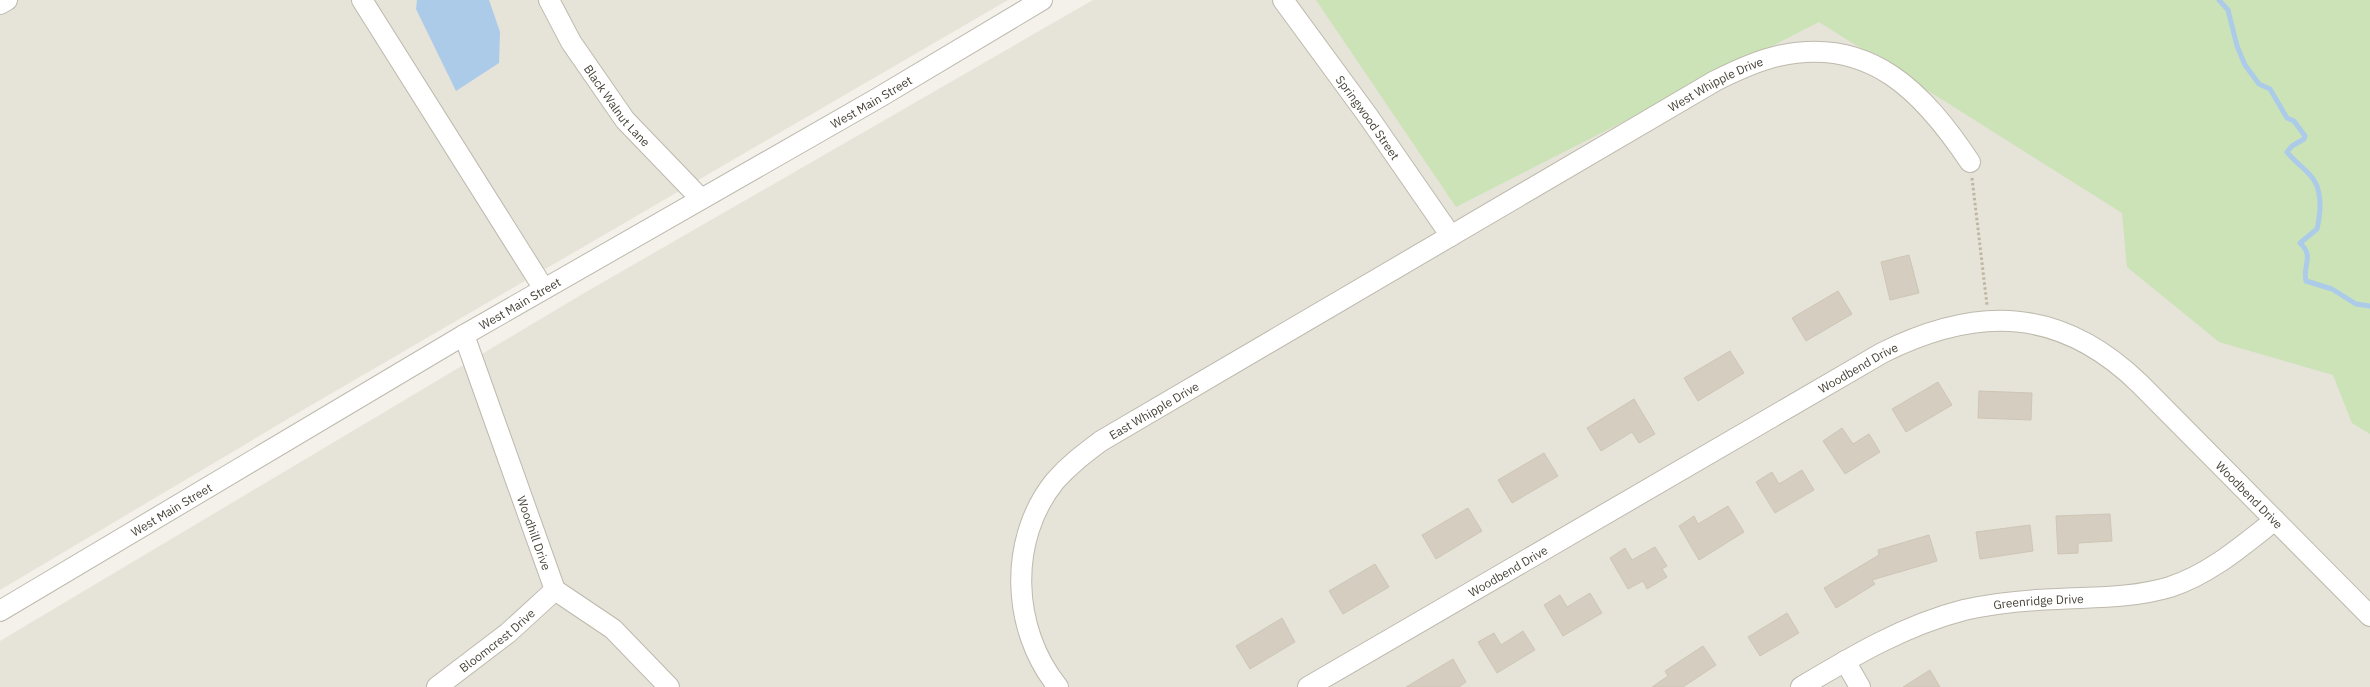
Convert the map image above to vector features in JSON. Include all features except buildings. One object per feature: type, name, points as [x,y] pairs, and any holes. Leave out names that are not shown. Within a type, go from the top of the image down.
[{"type":"street","points":[[0,4],[7,0]]},
{"type":"street","points":[[362,0],[544,289]]},
{"type":"street","name":"Black Walnut Lane","points":[[549,0],[571,42],[625,120],[701,199]]},
{"type":"street","name":"West Main Street","points":[[0,611],[464,335],[873,101],[1042,0]]},
{"type":"street","name":"Springwood Street","points":[[1283,0],[1368,116],[1451,236]]},
{"type":"street","name":"West Whipple Drive","points":[[1451,236],[1715,81],[1764,60],[1795,53],[1822,52],[1849,57],[1874,65],[1900,80],[1922,99],[1946,126],[1970,162]]},
{"type":"street","name":"East Whipple Drive","points":[[1058,687],[1038,655],[1026,623],[1021,595],[1021,566],[1026,538],[1039,506],[1055,482],[1075,460],[1101,440],[1451,236]]},
{"type":"street","name":"Woodbend Drive","points":[[1308,687],[1882,353],[1938,329],[1955,324],[1988,321],[2014,322],[2048,328],[2084,340],[2101,351],[2134,378],[2370,616]]},
{"type":"street","name":"Woodhill Drive","points":[[464,335],[555,590]]},
{"type":"street","name":"Greenridge Drive","points":[[1801,687],[1845,661],[1908,629],[1964,610],[2017,602],[2126,596],[2172,586],[2198,575],[2223,561],[2275,520]]},
{"type":"street","points":[[555,590],[613,629],[669,687]]},
{"type":"street","name":"Bloomcrest Drive","points":[[437,687],[508,632],[555,590]]},
{"type":"street","points":[[1845,661],[1860,687]]},
{"type":"path","points":[[1970,162],[1988,321]]},
{"type":"shaded area","points":[[0,0],[1008,0],[308,407],[0,590]]},
{"type":"shaded area","points":[[1093,0],[2370,0],[2370,687],[0,687],[0,641],[586,292]]},
{"type":"green space","points":[[1316,0],[2370,0],[2370,434],[2352,423],[2333,375],[2219,342],[2127,267],[2122,213],[1819,22],[1456,207]]},
{"type":"water","points":[[417,0],[489,0],[500,32],[499,63],[456,91],[416,9]]},
{"type":"waterway","points":[[2219,0],[2228,10],[2237,46],[2245,65],[2259,84],[2270,89],[2287,118],[2294,121],[2305,136],[2304,139],[2292,146],[2287,152],[2314,180],[2319,193],[2320,208],[2317,229],[2300,243],[2307,253],[2306,281],[2332,289],[2356,304],[2370,306]]}]
